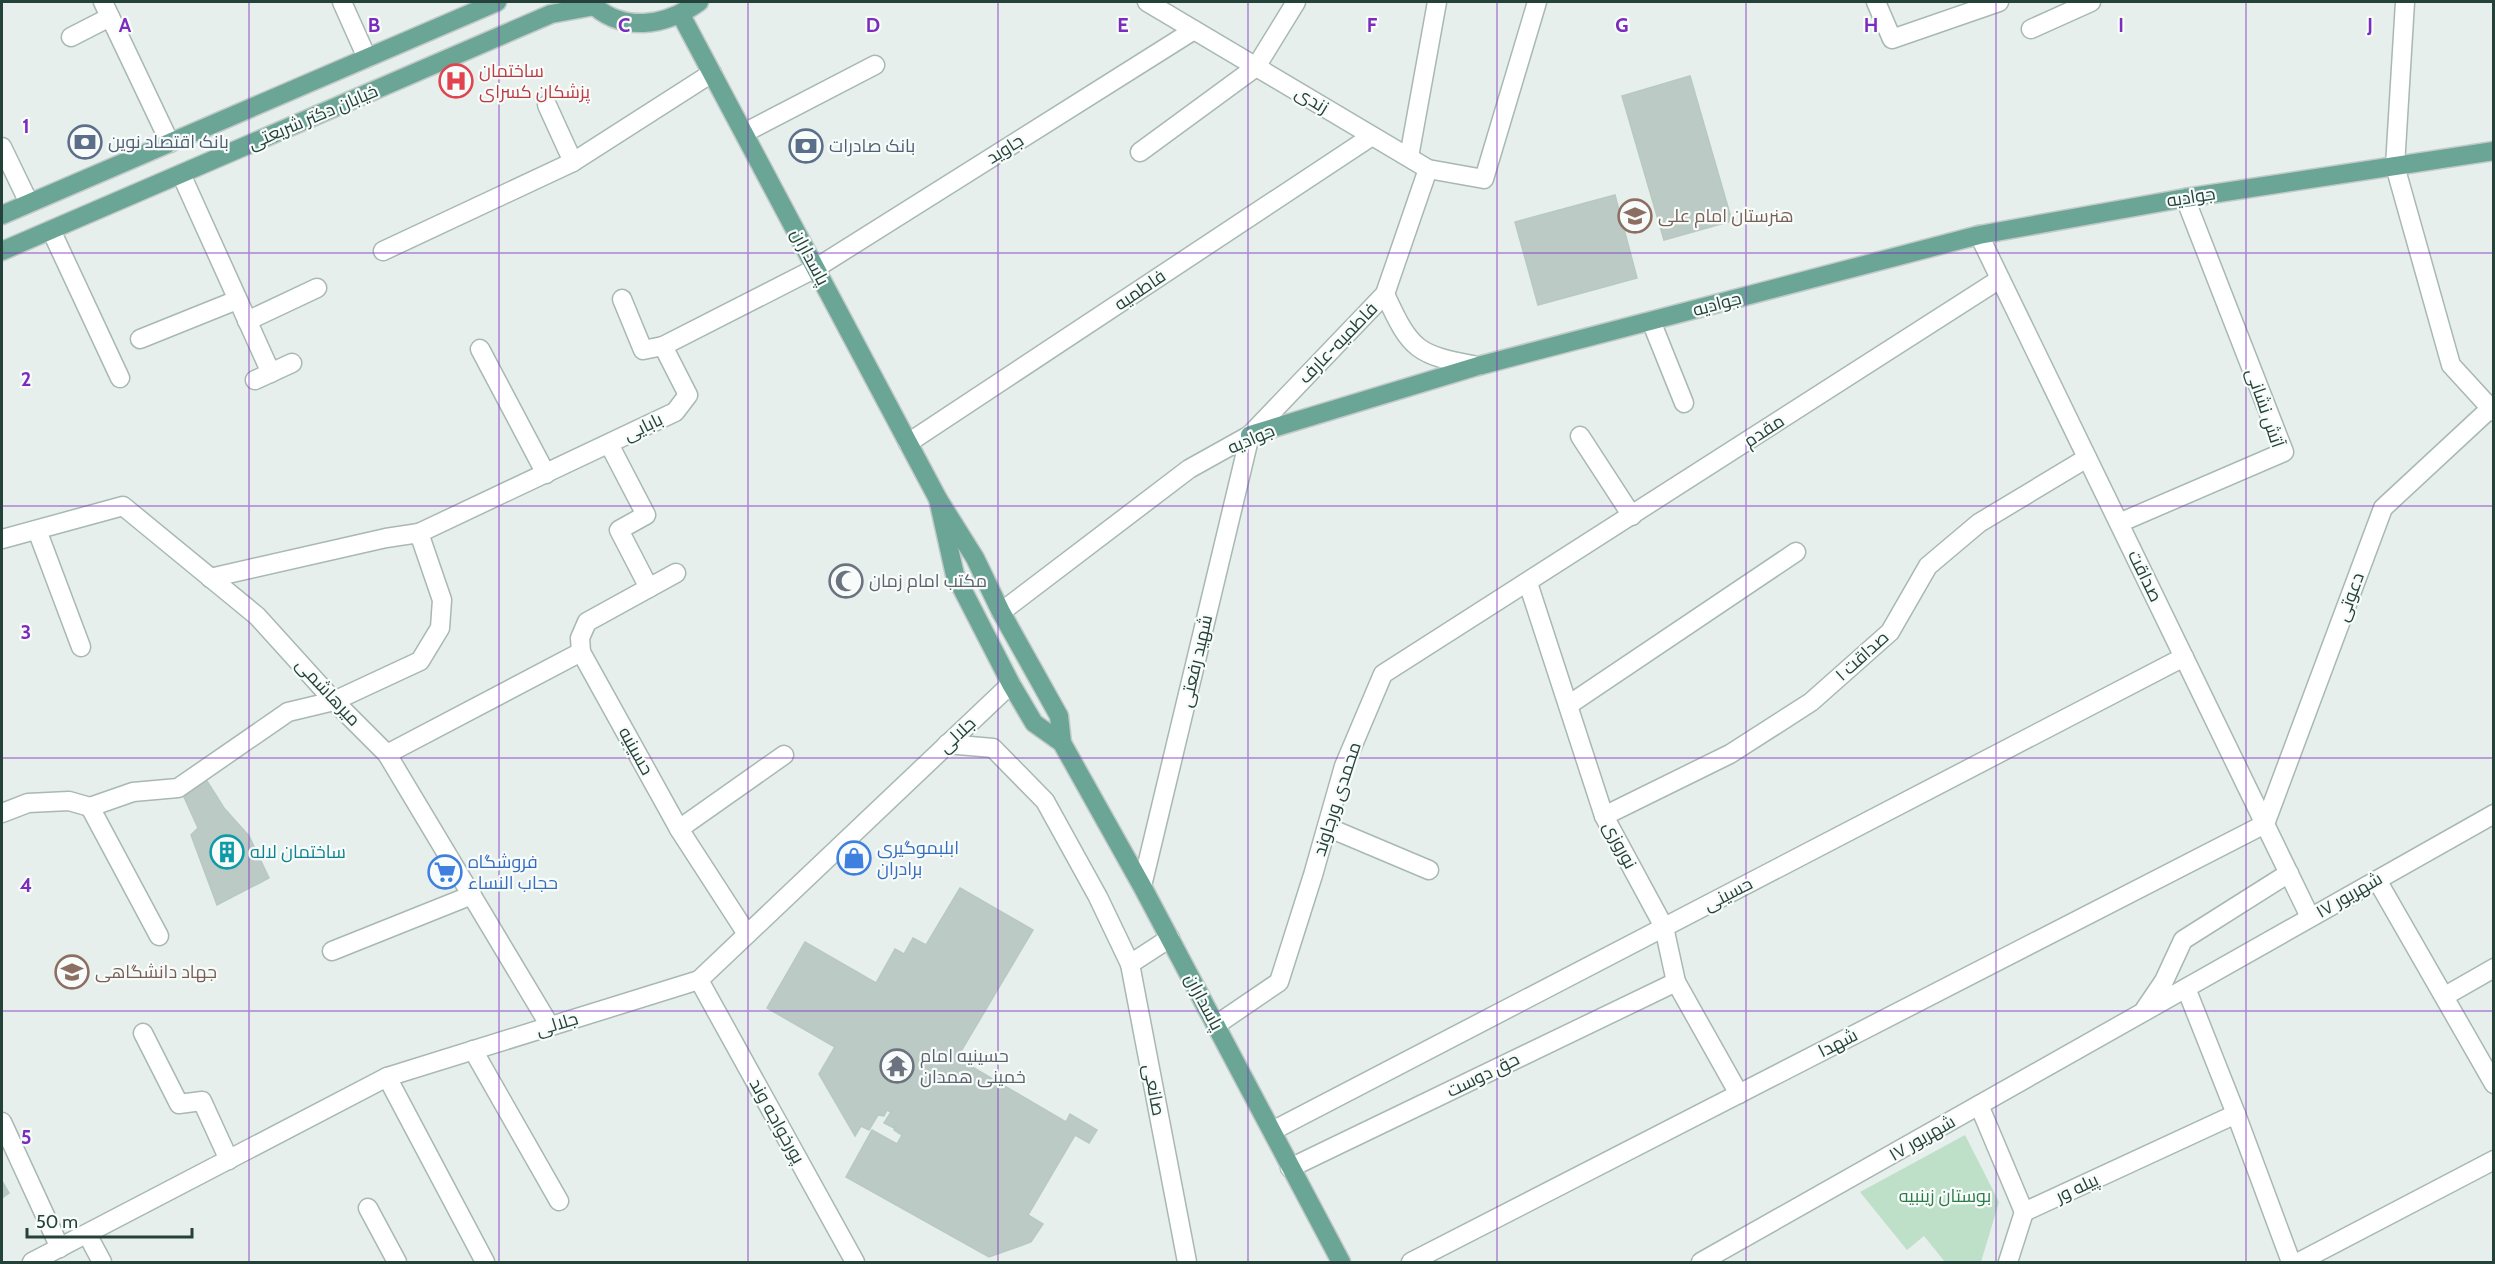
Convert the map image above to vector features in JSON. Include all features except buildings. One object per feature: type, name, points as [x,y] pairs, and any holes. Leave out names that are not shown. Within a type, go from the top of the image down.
[{"type":"main road","name":"خیابان دکتر شریعتی","points":[[2,215],[497,2]]},
{"type":"main road","points":[[592,4],[615,18],[637,23],[660,22],[681,15],[699,2]]},
{"type":"main road","name":"خیابان دکتر شریعتی","points":[[2,251],[551,14],[592,4]]},
{"type":"main road","name":"پاسداران","points":[[681,15],[938,499],[975,558],[1001,612],[1059,716],[1062,743],[1170,938],[1341,1263]]},
{"type":"main road","name":"جوادیه","points":[[1250,435],[1478,366],[1979,235],[2185,198],[2493,151]]},
{"type":"main road","name":"پاسداران","points":[[938,499],[955,575],[1011,684],[1034,723],[1062,743]]},
{"type":"street","points":[[342,2],[367,58]]},
{"type":"street","points":[[1140,152],[1256,67],[1296,2]]},
{"type":"street","points":[[1409,157],[1437,2]]},
{"type":"street","name":"زندی","points":[[1151,3],[1428,169],[1484,179],[1537,2]]},
{"type":"street","points":[[1876,2],[1892,39],[1999,2]]},
{"type":"street","points":[[2031,29],[2091,2]]},
{"type":"street","points":[[2405,2],[2395,166],[2451,365],[2492,408]]},
{"type":"street","points":[[71,37],[106,9],[170,143]]},
{"type":"street","name":"جاوید","points":[[816,268],[1194,30]]},
{"type":"street","points":[[744,133],[875,65]]},
{"type":"street","points":[[383,251],[573,162],[712,73]]},
{"type":"street","points":[[547,105],[573,162]]},
{"type":"street","name":"فاطمیه","points":[[908,442],[1372,136]]},
{"type":"street","points":[[2,147],[29,204]]},
{"type":"street","name":"فاطمیه-عارف","points":[[1250,435],[1385,294],[1428,169]]},
{"type":"street","points":[[182,174],[247,321],[263,376],[292,363]]},
{"type":"street","name":"آتش نشانی","points":[[2119,523],[2284,452],[2185,198]]},
{"type":"street","points":[[51,230],[120,378]]},
{"type":"street","name":"صداقت","points":[[1979,235],[2310,917]]},
{"type":"street","points":[[622,299],[643,350],[663,346],[816,268]]},
{"type":"street","name":"مقدم","points":[[1528,583],[2000,279]]},
{"type":"street","points":[[247,321],[317,288]]},
{"type":"street","points":[[1385,294],[1400,326],[1417,348],[1441,359],[1478,366]]},
{"type":"street","points":[[140,339],[237,300]]},
{"type":"street","points":[[1651,321],[1684,403]]},
{"type":"street","name":"بابایی","points":[[210,578],[386,538],[419,533],[675,412],[688,395],[663,346]]},
{"type":"street","points":[[480,349],[546,474]]},
{"type":"street","name":"دعوتی","points":[[2265,824],[2383,508],[2492,408]]},
{"type":"street","name":"جوادیه","points":[[1001,612],[1190,468],[1250,435]]},
{"type":"street","name":"شهید رفعتی","points":[[1142,886],[1250,435]]},
{"type":"street","points":[[1580,436],[1632,516]]},
{"type":"street","points":[[609,444],[646,515],[619,530],[649,588]]},
{"type":"street","name":"صداقت ۱","points":[[1604,816],[1730,754],[1811,702],[1890,632],[1928,566],[1979,523],[2087,458]]},
{"type":"street","name":"میرهاشمی","points":[[2,539],[123,507],[257,616],[387,754],[550,1026]]},
{"type":"street","points":[[37,530],[81,647]]},
{"type":"street","points":[[2,813],[28,803],[69,801],[90,807],[133,792],[178,788],[288,712],[334,700],[420,661],[440,628],[442,600],[419,533]]},
{"type":"street","points":[[1570,705],[1796,552]]},
{"type":"street","points":[[387,754],[581,652],[580,638],[587,622],[676,573]]},
{"type":"street","name":"نوروزی","points":[[1528,583],[1570,705],[1604,816],[1664,927],[1676,982],[1739,1094]]},
{"type":"street","name":"محمدی ورجاوند","points":[[1216,1025],[1279,982],[1344,766],[1383,675],[1528,583]]},
{"type":"street","name":"حسینیه","points":[[581,652],[679,829],[747,934]]},
{"type":"street","name":"حسینی","points":[[1272,1131],[2184,657]]},
{"type":"street","name":"جلالی","points":[[32,1263],[387,1077],[699,980],[1011,684]]},
{"type":"street","name":"صانعی","points":[[947,744],[993,748],[1045,801],[1098,897],[1130,964],[1187,1263]]},
{"type":"street","points":[[679,829],[784,755]]},
{"type":"street","points":[[90,807],[159,936]]},
{"type":"street","name":"۱۷ شهریور","points":[[1701,1263],[2493,814]]},
{"type":"street","name":"شهدا","points":[[1411,1263],[2265,824]]},
{"type":"street","points":[[1327,827],[1429,870]]},
{"type":"street","name":"۱۷ شهریور","points":[[2142,1012],[2164,981],[2183,940],[2289,873]]},
{"type":"street","points":[[2377,880],[2493,1084]]},
{"type":"street","points":[[332,951],[472,895]]},
{"type":"street","points":[[1130,964],[1170,938]]},
{"type":"street","points":[[2445,996],[2493,968]]},
{"type":"street","name":"پورخواجه وند","points":[[699,980],[855,1263]]},
{"type":"street","name":"حق دوست","points":[[1290,1168],[1676,982]]},
{"type":"street","points":[[2186,988],[2236,1114],[2290,1263]]},
{"type":"street","points":[[143,1033],[179,1104],[202,1101],[229,1160]]},
{"type":"street","points":[[473,1050],[559,1201]]},
{"type":"street","points":[[387,1077],[485,1263]]},
{"type":"street","points":[[1979,1105],[2024,1212],[2008,1263]]},
{"type":"street","name":"پیله ور","points":[[2024,1212],[2236,1114]]},
{"type":"street","points":[[2,1122],[60,1248]]},
{"type":"street","points":[[2299,1263],[2493,1160]]},
{"type":"street","points":[[368,1208],[397,1263]]},
{"type":"street","points":[[87,1234],[102,1263]]},
{"type":"green space","name":"بوستان زینبیه","points":[[1965,1135],[1999,1202],[1981,1262],[1945,1262],[1924,1236],[1907,1250],[1860,1192]]},
{"type":"place","name":"ساختمان پزشکان کسرای","points":[[456,81]]},
{"type":"place","name":"بانک اقتصاد نوین","points":[[85,142]]},
{"type":"place","name":"بانک صادرات","points":[[806,146]]},
{"type":"place","name":"هنرستان امام علی","points":[[1635,216]]},
{"type":"place","name":"مکتب امام زمان","points":[[846,581]]},
{"type":"place","name":"ساختمان لاله","points":[[227,852]]},
{"type":"place","name":"ابلبموگیری برادران","points":[[854,858]]},
{"type":"place","name":"فروشگاه حجاب النساء","points":[[445,872]]},
{"type":"place","name":"جهاد دانشگاهی","points":[[72,972]]},
{"type":"place","name":"حسینیه امام خمینی همدان","points":[[897,1066]]}]
